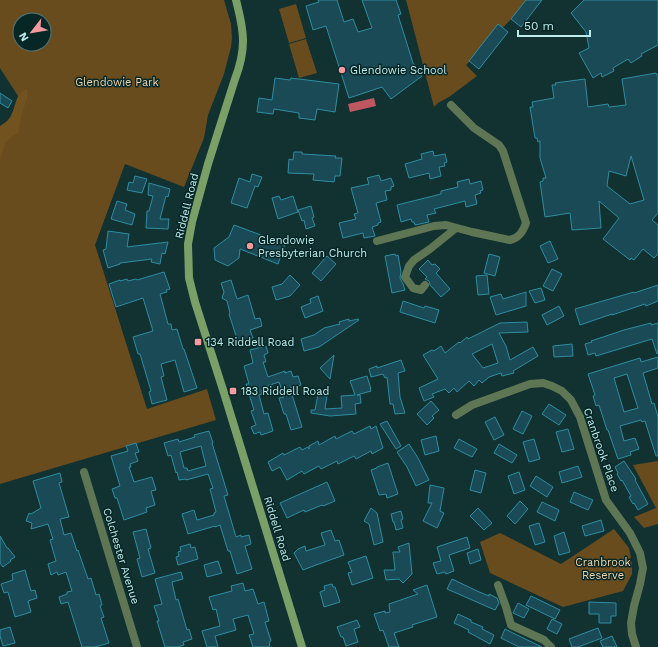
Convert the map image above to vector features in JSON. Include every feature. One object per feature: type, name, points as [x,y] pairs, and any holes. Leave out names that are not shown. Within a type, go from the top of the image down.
[{"type":"street","name":"Riddell Road","points":[[236,0],[243,36],[240,67],[208,164],[192,222],[188,244],[190,278],[194,302],[226,400],[302,647]]},
{"type":"street","points":[[376,241],[434,226],[446,225],[510,240],[516,238],[523,232],[526,223],[503,151],[499,145],[474,128],[451,105]]},
{"type":"street","points":[[425,285],[421,290],[413,288],[405,277],[409,266],[414,260],[456,228]]},
{"type":"street","name":"Cranbrook Place","points":[[456,415],[472,405],[530,384],[543,383],[552,386],[562,391],[571,400],[580,417],[606,500],[630,533],[640,553],[642,568],[640,584],[631,623],[632,634],[636,647]]},
{"type":"street","name":"Colchester Avenue","points":[[84,472],[137,647]]},
{"type":"street","points":[[498,585],[511,625],[544,640],[551,647]]},
{"type":"green space","name":"Glendowie Park","points":[[0,0],[224,0],[231,24],[231,47],[224,74],[208,115],[204,138],[184,187],[125,164],[95,245],[147,409],[207,389],[216,420],[0,484],[0,148],[20,99],[0,68]]},
{"type":"green space","points":[[406,0],[530,0],[466,65],[477,76],[434,107]]},
{"type":"green space","points":[[296,4],[306,38],[289,43],[279,9]]},
{"type":"green space","points":[[306,39],[317,73],[299,78],[289,44]]},
{"type":"green space","points":[[658,461],[658,524],[644,528],[634,517],[656,508],[633,465]]},
{"type":"green space","name":"Cranbrook Reserve","points":[[614,529],[629,548],[632,564],[632,574],[623,591],[563,607],[490,573],[480,542],[500,533],[561,564]]},
{"type":"shaded area","points":[[27,89],[28,95],[22,113],[18,134],[7,141],[3,148],[0,162],[0,126],[11,116],[17,98]]},
{"type":"shaded area","points":[[374,98],[376,106],[350,112],[348,104]]},
{"type":"building","points":[[318,0],[337,0],[344,22],[353,19],[358,32],[372,28],[362,0],[396,0],[401,14],[398,15],[413,63],[422,76],[391,99],[382,87],[349,98],[326,26],[313,30],[306,6],[319,2]]},
{"type":"building","points":[[526,0],[542,0],[521,27],[511,19]]},
{"type":"building","points":[[584,0],[658,0],[658,45],[641,54],[642,56],[631,63],[628,59],[613,68],[614,71],[602,77],[601,73],[593,78],[579,53],[589,48],[586,32],[571,13]]},
{"type":"building","points":[[498,24],[508,32],[479,69],[469,61]]},
{"type":"building","points":[[656,73],[658,75],[658,213],[652,220],[658,225],[658,254],[654,258],[643,249],[634,260],[631,258],[630,260],[603,239],[619,218],[599,201],[601,228],[572,230],[570,213],[545,217],[540,182],[543,181],[543,178],[546,178],[540,158],[540,141],[538,142],[537,138],[535,138],[530,107],[533,107],[532,102],[554,98],[552,85],[556,85],[555,83],[585,79],[588,107],[608,104],[609,107],[626,105],[622,79]],"holes":[[[631,156],[644,200],[630,204],[607,186],[609,171],[626,176]]]},
{"type":"building","points":[[275,78],[290,80],[291,78],[339,84],[335,112],[317,109],[315,120],[299,118],[299,113],[274,109],[273,114],[257,112],[259,98],[272,100]]},
{"type":"building","points":[[0,93],[12,101],[8,108],[0,103]]},
{"type":"building","points":[[433,151],[434,156],[445,154],[447,162],[444,163],[445,166],[439,167],[441,176],[430,179],[429,173],[409,178],[405,164],[422,159],[421,154]]},
{"type":"building","points":[[294,152],[302,152],[302,154],[336,156],[335,158],[342,158],[340,176],[335,176],[334,182],[313,180],[314,174],[288,173],[289,159],[293,160]]},
{"type":"building","points":[[252,174],[262,177],[258,187],[255,186],[247,208],[231,203],[239,178],[250,182]]},
{"type":"building","points":[[379,175],[381,181],[391,178],[394,186],[391,187],[391,190],[385,191],[387,200],[376,203],[381,222],[372,227],[375,236],[364,238],[363,233],[343,238],[339,223],[356,219],[354,214],[358,213],[351,188],[369,184],[367,178]]},
{"type":"building","points":[[135,176],[147,179],[142,193],[127,190],[129,182],[133,183]]},
{"type":"building","points":[[469,179],[470,184],[481,181],[483,190],[480,191],[481,193],[475,195],[477,204],[466,207],[465,201],[434,209],[436,213],[427,215],[429,222],[415,225],[411,219],[401,222],[397,205],[441,194],[441,191],[458,187],[457,182]]},
{"type":"building","points":[[149,183],[170,189],[168,197],[166,196],[160,219],[169,219],[168,229],[146,228],[147,211],[149,211],[153,196],[148,195]]},
{"type":"building","points":[[279,196],[281,200],[293,196],[298,212],[278,219],[272,198]]},
{"type":"building","points":[[117,201],[127,204],[125,210],[135,214],[132,225],[111,219]]},
{"type":"building","points":[[311,206],[314,217],[312,218],[315,226],[306,229],[304,220],[302,221],[298,210]]},
{"type":"building","name":"Glendowie Presbyterian Church","points":[[234,225],[285,244],[278,264],[240,249],[239,258],[228,266],[215,260],[214,248],[229,237]]},
{"type":"building","points":[[108,231],[129,234],[127,247],[168,242],[165,254],[162,253],[160,264],[151,262],[152,259],[120,263],[108,268],[103,250],[106,249]]},
{"type":"building","points":[[550,241],[558,259],[548,263],[540,246]]},
{"type":"building","points":[[395,254],[396,256],[398,255],[401,272],[400,278],[405,290],[392,293],[385,256]]},
{"type":"building","points":[[489,254],[500,257],[495,276],[484,273]]},
{"type":"building","points":[[327,256],[336,264],[321,281],[312,273]]},
{"type":"building","points":[[428,260],[432,265],[435,264],[440,269],[436,273],[450,289],[441,297],[430,285],[429,281],[425,279],[427,277],[419,269]]},
{"type":"building","points":[[552,269],[562,274],[553,291],[543,286]]},
{"type":"building","points":[[164,272],[170,289],[166,290],[167,292],[160,294],[168,324],[171,324],[172,330],[177,329],[197,388],[184,392],[175,360],[161,364],[164,376],[161,377],[167,400],[152,404],[149,392],[151,391],[140,354],[138,354],[133,337],[153,331],[143,298],[116,307],[109,284],[127,279],[128,281],[137,280]]},
{"type":"building","points":[[290,275],[300,285],[290,296],[276,300],[272,287],[282,284]]},
{"type":"building","points":[[487,275],[489,294],[478,295],[476,276]]},
{"type":"building","points":[[231,280],[237,299],[248,295],[255,319],[260,318],[262,326],[250,330],[253,338],[238,342],[229,314],[227,301],[222,298],[224,292],[221,283]]},
{"type":"building","points":[[658,285],[658,301],[646,306],[645,304],[580,325],[575,309]]},
{"type":"building","points":[[541,288],[545,300],[535,303],[529,291]]},
{"type":"building","points":[[526,292],[526,306],[496,315],[490,297],[501,294],[503,299]]},
{"type":"building","points":[[318,296],[323,311],[305,318],[301,307],[311,303],[310,299]]},
{"type":"building","points":[[403,301],[424,308],[425,306],[439,310],[435,323],[400,312]]},
{"type":"building","points":[[559,306],[564,316],[547,325],[542,315]]},
{"type":"building","points":[[349,319],[349,321],[359,320],[319,347],[304,351],[301,339],[314,335],[324,328],[340,324],[339,322]]},
{"type":"building","points":[[527,322],[528,332],[499,333],[506,346],[510,360],[533,347],[538,356],[513,371],[514,373],[502,376],[501,373],[489,377],[482,383],[479,380],[474,386],[469,381],[457,392],[454,388],[449,393],[445,389],[432,394],[434,397],[424,401],[419,388],[438,379],[423,355],[432,350],[434,351],[441,346],[445,353],[467,337],[468,339],[500,323]],"holes":[[[492,344],[498,363],[483,368],[472,354]]]},
{"type":"building","points":[[651,323],[651,325],[658,323],[657,354],[652,339],[596,356],[595,353],[588,355],[585,344],[624,330]]},
{"type":"building","points":[[572,344],[573,356],[554,357],[553,346]]},
{"type":"building","points":[[266,346],[268,353],[264,355],[266,362],[263,362],[268,377],[285,371],[285,373],[291,371],[293,377],[298,376],[301,385],[290,388],[302,427],[291,430],[279,398],[284,397],[279,382],[264,387],[261,391],[262,394],[259,395],[264,414],[268,413],[273,431],[261,435],[260,432],[254,434],[251,427],[256,425],[251,411],[254,410],[246,384],[249,384],[244,366],[253,363],[250,350]]},
{"type":"building","points":[[334,355],[330,379],[320,368]]},
{"type":"building","points":[[658,357],[658,368],[643,373],[652,404],[654,403],[658,417],[658,456],[656,456],[645,421],[642,422],[641,420],[620,426],[624,441],[635,438],[639,449],[630,452],[631,455],[618,459],[599,405],[596,406],[593,396],[595,395],[588,374],[640,358],[641,362]],"holes":[[[627,374],[638,408],[624,412],[614,378]]]},
{"type":"building","points":[[401,360],[405,371],[398,373],[400,397],[405,413],[395,414],[393,404],[390,404],[387,377],[385,378],[383,374],[371,377],[369,369],[377,366],[377,368]]},
{"type":"building","points":[[367,376],[371,391],[357,395],[360,395],[361,403],[355,404],[356,414],[330,416],[311,413],[311,410],[315,410],[318,394],[327,396],[325,409],[342,408],[341,396],[355,395],[350,381]]},
{"type":"building","points":[[431,401],[439,410],[432,416],[434,418],[427,425],[417,414]]},
{"type":"building","points":[[549,404],[566,415],[559,425],[542,414]]},
{"type":"building","points":[[522,411],[532,416],[523,434],[513,429]]},
{"type":"building","points":[[495,417],[504,435],[494,440],[485,422]]},
{"type":"building","points":[[387,421],[401,446],[396,449],[380,424]]},
{"type":"building","points":[[370,426],[371,429],[376,426],[383,448],[372,454],[371,451],[356,459],[354,456],[338,464],[337,461],[321,469],[319,466],[304,474],[302,471],[287,480],[280,467],[272,471],[268,462],[283,453],[284,455],[300,447],[302,450],[308,447],[309,449],[309,446],[318,441],[319,445],[335,436],[336,439],[352,431],[354,434]]},
{"type":"building","points":[[568,429],[574,449],[562,452],[556,432]]},
{"type":"building","points":[[209,431],[228,495],[224,496],[236,537],[241,535],[241,537],[249,535],[251,544],[245,546],[252,569],[237,574],[220,525],[188,534],[182,514],[194,510],[197,520],[214,515],[216,512],[210,489],[213,488],[208,474],[186,480],[179,480],[171,455],[168,456],[164,443],[178,439],[179,442],[195,437],[194,435]],"holes":[[[201,446],[206,466],[188,471],[187,468],[184,468],[180,452]]]},
{"type":"building","points":[[436,436],[439,451],[425,455],[421,440]]},
{"type":"building","points":[[459,439],[477,449],[472,457],[454,448]]},
{"type":"building","points":[[534,439],[540,459],[529,462],[523,442]]},
{"type":"building","points":[[136,443],[139,452],[135,453],[138,461],[130,464],[131,467],[129,467],[134,482],[152,477],[156,490],[151,491],[155,505],[146,508],[147,512],[124,520],[117,498],[115,498],[112,489],[120,486],[111,456],[128,451],[126,446]]},
{"type":"building","points":[[409,444],[429,480],[416,486],[407,467],[397,452]]},
{"type":"building","points":[[499,444],[517,455],[512,463],[494,453]]},
{"type":"building","points":[[624,461],[636,479],[635,480],[648,504],[638,510],[629,497],[631,496],[617,474],[618,473],[615,467]]},
{"type":"building","points":[[388,463],[398,494],[387,498],[386,494],[379,495],[371,470]]},
{"type":"building","points":[[578,466],[582,477],[562,483],[559,472]]},
{"type":"building","points":[[475,470],[486,473],[481,493],[470,490]]},
{"type":"building","points":[[519,472],[525,490],[514,494],[508,476]]},
{"type":"building","points":[[60,473],[62,482],[59,483],[69,517],[60,519],[64,535],[71,533],[88,579],[91,578],[96,595],[99,594],[102,605],[100,606],[104,617],[101,618],[109,643],[95,647],[82,647],[68,602],[61,604],[59,597],[72,591],[66,572],[58,575],[57,572],[51,575],[48,564],[56,561],[50,540],[53,539],[48,524],[31,529],[32,523],[26,521],[29,513],[31,514],[41,508],[33,481]]},
{"type":"building","points":[[536,476],[553,487],[547,497],[530,486]]},
{"type":"building","points":[[327,482],[335,501],[305,512],[304,510],[287,518],[280,503]]},
{"type":"building","points":[[430,485],[444,488],[440,511],[444,513],[437,528],[423,521],[432,503],[428,503]]},
{"type":"building","points":[[574,492],[593,500],[588,510],[570,502]]},
{"type":"building","points":[[520,501],[528,509],[515,524],[507,516]]},
{"type":"building","points":[[542,502],[559,510],[555,521],[537,512]]},
{"type":"building","points":[[371,508],[377,513],[383,542],[374,545],[369,524],[364,521]]},
{"type":"building","points":[[478,508],[492,523],[484,530],[470,516]]},
{"type":"building","points":[[401,511],[403,528],[396,530],[391,514]]},
{"type":"building","points":[[601,520],[604,531],[585,536],[582,526]]},
{"type":"building","points":[[539,523],[545,542],[535,545],[529,526]]},
{"type":"building","points":[[146,529],[151,548],[148,549],[155,573],[142,577],[137,559],[140,558],[133,532]]},
{"type":"building","points":[[331,530],[335,541],[339,540],[344,555],[303,570],[294,553],[298,549],[305,546],[306,551],[325,545],[321,533]]},
{"type":"building","points":[[564,532],[570,552],[559,555],[554,536]]},
{"type":"building","points":[[0,536],[7,548],[15,557],[3,567],[0,563]]},
{"type":"building","points":[[467,537],[470,548],[449,555],[454,571],[446,574],[445,572],[437,574],[433,563],[441,561],[437,547]]},
{"type":"building","points":[[409,543],[412,574],[403,583],[399,579],[386,580],[384,570],[395,570],[393,552],[400,552],[398,547]]},
{"type":"building","points":[[190,544],[191,548],[195,547],[198,559],[178,565],[176,557],[179,556],[178,552],[181,551],[180,547]]},
{"type":"building","points":[[478,549],[481,560],[470,564],[467,553]]},
{"type":"building","points":[[366,556],[373,578],[352,585],[348,573],[352,572],[348,562]]},
{"type":"building","points":[[218,561],[222,573],[207,577],[204,565]]},
{"type":"building","points":[[25,570],[31,591],[35,590],[37,598],[28,601],[31,612],[15,617],[8,592],[4,593],[1,584],[13,580],[12,574]]},
{"type":"building","points":[[181,572],[183,579],[172,582],[176,600],[178,599],[187,630],[189,629],[192,639],[183,642],[184,645],[178,647],[165,647],[154,606],[162,604],[155,579]]},
{"type":"building","points":[[452,579],[477,591],[497,598],[499,603],[495,610],[447,589]]},
{"type":"building","points":[[243,583],[245,591],[253,589],[258,604],[264,602],[269,621],[265,622],[271,641],[269,642],[270,647],[253,647],[249,635],[254,634],[248,615],[233,619],[236,630],[215,636],[218,647],[207,647],[202,631],[220,626],[216,609],[213,610],[209,597],[232,591],[231,586]]},
{"type":"building","points":[[332,584],[333,587],[335,587],[340,602],[324,607],[320,592],[325,590],[324,586]]},
{"type":"building","points":[[427,585],[437,617],[412,625],[413,627],[394,633],[399,647],[389,647],[383,630],[380,631],[374,614],[385,611],[385,613],[390,612],[389,604],[418,594],[413,590]]},
{"type":"building","points":[[531,596],[560,610],[555,619],[526,605]]},
{"type":"building","points":[[589,602],[616,603],[616,616],[611,616],[611,623],[599,623],[599,614],[589,614]]},
{"type":"building","points":[[518,603],[529,609],[524,618],[513,613]]},
{"type":"building","points":[[458,614],[483,627],[482,629],[494,635],[490,644],[468,632],[469,630],[454,623]]},
{"type":"building","points":[[552,619],[562,624],[557,634],[547,629]]},
{"type":"building","points":[[357,620],[360,627],[354,629],[358,642],[346,646],[337,627]]},
{"type":"building","points":[[10,627],[15,643],[3,646],[0,630]]},
{"type":"building","points":[[598,628],[602,638],[578,647],[572,647],[569,639]]},
{"type":"building","points":[[505,629],[542,647],[519,647],[501,638]]},
{"type":"building","points":[[612,636],[617,647],[603,647],[600,641]]},
{"type":"place","name":"Glendowie School","points":[[342,70]]},
{"type":"place","name":"Glendowie Presbyterian Church","points":[[250,246]]},
{"type":"place","name":"134 Riddell Road","points":[[198,342]]},
{"type":"place","name":"183 Riddell Road","points":[[233,391]]}]
